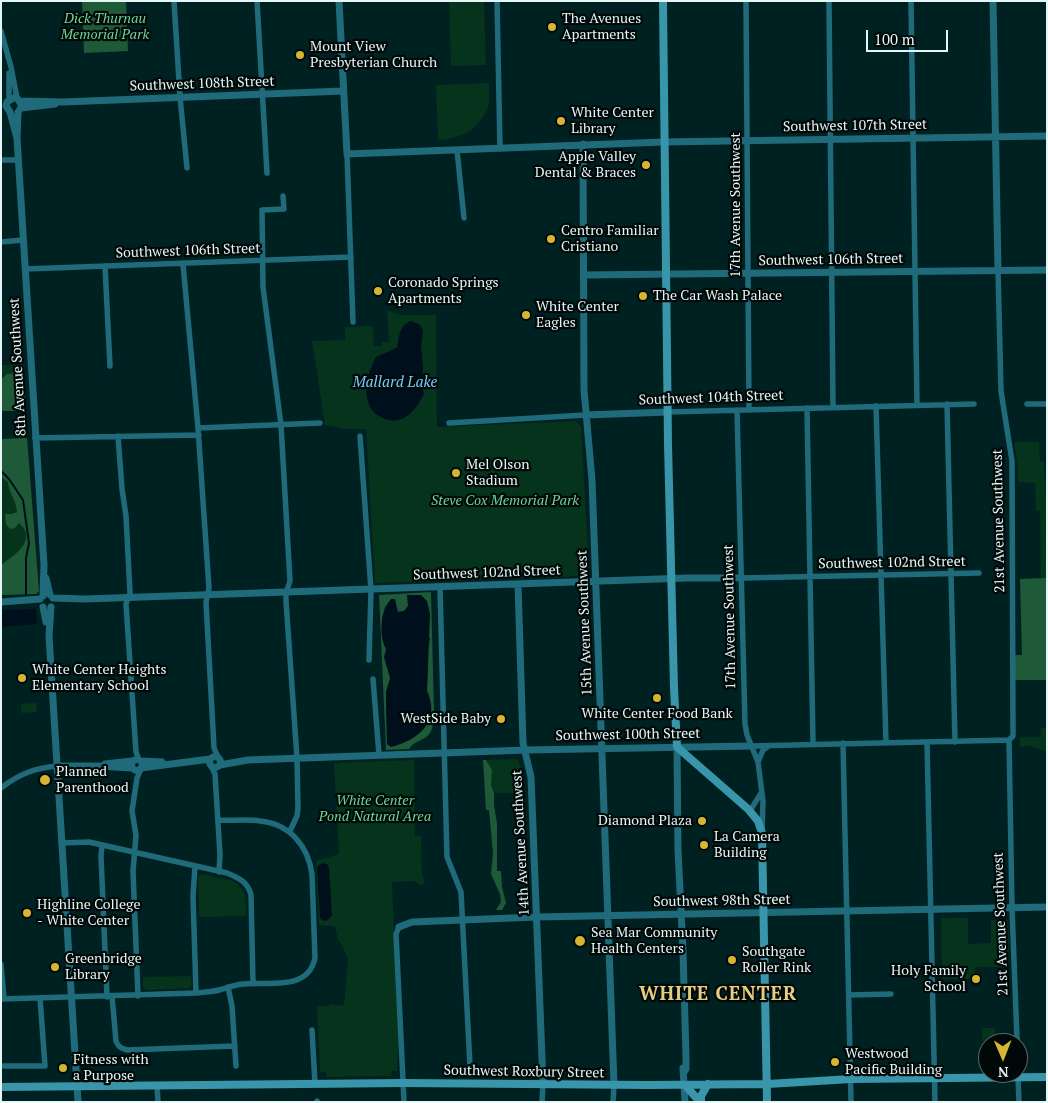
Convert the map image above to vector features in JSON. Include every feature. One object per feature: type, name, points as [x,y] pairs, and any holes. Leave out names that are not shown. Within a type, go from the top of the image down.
[{"type":"main road","points":[[663,1],[671,579],[677,747],[750,811]]},
{"type":"main road","name":"17th Avenue Southwest","points":[[750,811],[758,821],[762,833],[767,1102]]},
{"type":"main road","name":"Southwest Roxbury Street","points":[[1028,1077],[1047,1076]]},
{"type":"main road","name":"Southwest Roxbury Street","points":[[1,1087],[404,1083],[685,1085],[768,1084],[851,1079],[978,1077]]},
{"type":"main road","points":[[700,1102],[701,1096],[708,1084]]},
{"type":"main road","points":[[685,1085],[700,1102]]},
{"type":"street","points":[[174,1],[180,98],[187,168]]},
{"type":"street","points":[[257,1],[267,173]]},
{"type":"street","points":[[339,1],[353,322]]},
{"type":"street","points":[[498,1],[500,148]]},
{"type":"street","name":"17th Avenue Southwest","points":[[746,1],[750,409]]},
{"type":"street","points":[[828,1],[834,407]]},
{"type":"street","points":[[911,1],[917,405]]},
{"type":"street","name":"21st Avenue Southwest","points":[[993,1],[1001,391],[1012,461],[1013,736],[1009,740],[1017,1033]]},
{"type":"street","name":"8th Avenue Southwest","points":[[1,32],[10,61],[11,105],[17,138],[78,1102]]},
{"type":"street","name":"Southwest 108th Street","points":[[11,105],[343,91]]},
{"type":"street","name":"Southwest 107th Street","points":[[347,154],[584,144],[1047,136]]},
{"type":"street","name":"15th Avenue Southwest","points":[[584,144],[586,415],[592,480],[609,916],[613,1102]]},
{"type":"street","points":[[457,150],[464,218]]},
{"type":"street","points":[[1,160],[18,160]]},
{"type":"street","points":[[283,196],[284,209],[262,210],[263,287],[281,424],[290,581],[286,593],[297,758],[298,808],[297,816],[290,831]]},
{"type":"street","points":[[1,242],[23,240]]},
{"type":"street","name":"Southwest 106th Street","points":[[25,270],[351,257]]},
{"type":"street","points":[[183,264],[199,435],[209,588],[206,602],[220,872]]},
{"type":"street","points":[[105,266],[110,366]]},
{"type":"street","name":"Southwest 106th Street","points":[[585,275],[1047,270]]},
{"type":"street","points":[[947,404],[955,742]]},
{"type":"street","name":"Southwest 104th Street","points":[[449,423],[586,415],[750,409],[974,404]]},
{"type":"street","points":[[1027,404],[1047,404]]},
{"type":"street","points":[[876,406],[886,742]]},
{"type":"street","points":[[807,408],[813,744]]},
{"type":"street","name":"17th Avenue Southwest","points":[[737,410],[745,724],[758,762],[763,810],[762,833]]},
{"type":"street","points":[[198,428],[320,423]]},
{"type":"street","points":[[35,438],[199,435]]},
{"type":"street","points":[[118,436],[126,516],[130,593],[126,604],[137,765],[132,811],[136,836],[133,871],[138,996]]},
{"type":"street","points":[[360,436],[371,590],[370,660]]},
{"type":"street","name":"Southwest 102nd Street","points":[[4,602],[671,579],[980,573]]},
{"type":"street","name":"14th Avenue Southwest","points":[[518,584],[523,743],[531,777],[543,1084],[542,1102]]},
{"type":"street","points":[[440,587],[447,857],[460,888],[470,1066]]},
{"type":"street","points":[[374,679],[379,755]]},
{"type":"street","name":"Southwest 100th Street","points":[[1,788],[14,778],[28,771],[57,766],[137,765],[444,752],[1009,740]]},
{"type":"street","points":[[927,742],[935,1102]]},
{"type":"street","points":[[843,743],[851,1102]]},
{"type":"street","points":[[758,762],[764,749],[770,745]]},
{"type":"street","points":[[677,747],[681,926],[679,928],[685,1102]]},
{"type":"street","points":[[750,811],[761,793]]},
{"type":"street","points":[[1,964],[2,999],[196,993],[215,991],[242,984],[294,982],[307,974],[315,958],[312,874],[311,864],[305,850],[290,831],[275,824],[259,820],[218,820]]},
{"type":"street","points":[[61,842],[81,841],[102,845],[227,873],[241,880],[249,889],[253,983]]},
{"type":"street","points":[[102,845],[101,856],[110,997],[118,1046],[127,1050],[235,1046]]},
{"type":"street","points":[[195,866],[193,896],[196,993]]},
{"type":"street","name":"Southwest 98th Street","points":[[399,927],[412,922],[537,917],[1047,907]]},
{"type":"street","points":[[399,927],[396,934],[404,1102]]},
{"type":"street","points":[[228,987],[232,1006],[236,1066]]},
{"type":"street","points":[[849,995],[891,994]]},
{"type":"street","points":[[1,1066],[45,1066],[40,998]]},
{"type":"street","points":[[312,1030],[316,1084]]},
{"type":"street","points":[[1018,1083],[1019,1102]]},
{"type":"street","points":[[157,1086],[158,1102]]},
{"type":"green space","name":"Dick Thurnau Memorial Park","points":[[82,1],[126,1],[128,51],[84,53]]},
{"type":"green space","points":[[449,1],[484,1],[486,65],[451,66]]},
{"type":"green space","points":[[489,83],[489,105],[480,122],[462,135],[438,140],[436,85]]},
{"type":"green space","name":"Steve Cox Memorial Park","points":[[387,310],[400,315],[436,315],[437,427],[575,421],[581,426],[588,574],[584,576],[375,583],[366,429],[346,429],[325,425],[312,341],[345,340],[345,327],[373,326],[374,346],[382,346],[382,342],[389,342]],"holes":[[[423,336],[420,365],[424,394],[412,411],[403,419],[367,391],[367,377],[376,357]]]},
{"type":"green space","points":[[24,364],[25,411],[1,411],[1,365]]},
{"type":"green space","points":[[18,373],[25,376],[25,411],[1,411],[1,380],[7,374]]},
{"type":"green space","points":[[27,438],[39,591],[36,594],[1,595],[1,439]]},
{"type":"green space","points":[[27,438],[39,591],[36,594],[1,595],[1,565],[18,552],[25,541],[26,535],[19,523],[15,528],[10,529],[6,524],[5,514],[17,512],[8,482],[1,477],[1,439]]},
{"type":"green space","points":[[1014,442],[1039,442],[1040,461],[1044,461],[1047,511],[1047,680],[1022,655],[1020,579],[1041,578],[1040,511],[1036,511],[1035,483],[1018,482],[1018,466]]},
{"type":"green space","points":[[1047,578],[1047,680],[1015,680],[1015,655],[1022,655],[1020,579]]},
{"type":"green space","points":[[431,592],[433,724],[427,737],[409,749],[386,750],[379,595]],"holes":[[[391,599],[398,612],[404,611],[408,607],[409,601],[430,639],[428,647],[427,691],[430,699],[430,708],[427,725],[387,744],[386,692],[391,678],[390,671],[386,665],[382,618],[385,607]]]},
{"type":"green space","points":[[36,703],[37,712],[21,713],[21,704]]},
{"type":"green space","points":[[1047,727],[1047,752],[1031,746],[1020,747],[1020,737],[1040,737],[1041,728]]},
{"type":"green space","name":"White Center Pond Natural Area","points":[[414,760],[415,836],[421,836],[422,875],[425,882],[421,886],[414,881],[392,882],[399,1037],[397,1071],[392,1071],[391,1076],[326,1077],[326,1072],[320,1072],[317,1006],[329,1006],[329,1004],[344,1006],[348,959],[338,941],[335,926],[319,925],[316,861],[339,854],[334,763]]},
{"type":"green space","points":[[483,760],[486,760],[492,770],[491,785],[494,793],[497,824],[497,871],[501,871],[506,903],[502,910],[496,910],[501,902],[500,894],[491,874],[493,853],[489,810],[486,810]]},
{"type":"green space","points":[[486,760],[518,760],[523,772],[524,793],[494,793],[491,785],[492,770]]},
{"type":"green space","points":[[202,874],[233,881],[238,884],[245,896],[246,916],[199,917],[198,876]]},
{"type":"green space","points":[[941,918],[968,918],[968,944],[991,943],[991,920],[1008,920],[1009,967],[975,967],[975,979],[942,979]]},
{"type":"green space","points":[[191,976],[192,985],[189,988],[146,990],[143,987],[143,977]]},
{"type":"green space","points":[[982,1028],[995,1028],[995,1033],[982,1033]]},
{"type":"water","name":"Mallard Lake","points":[[410,321],[419,324],[423,330],[421,344],[422,387],[424,394],[416,407],[406,417],[394,421],[387,420],[375,413],[369,406],[366,389],[368,378],[376,357],[397,348],[402,329]]},
{"type":"water","points":[[407,595],[421,595],[427,601],[430,614],[427,691],[431,702],[431,711],[425,728],[410,740],[391,747],[387,744],[386,692],[390,678],[384,657],[386,649],[381,630],[385,610],[391,599],[395,599],[398,612],[404,611],[408,606]]},
{"type":"water","points":[[36,609],[37,624],[1,627],[1,610]]},
{"type":"water","points":[[323,863],[327,864],[329,868],[332,916],[326,921],[320,917],[317,868]]},
{"type":"waterway","points":[[1,471],[9,479],[23,500],[29,543],[26,558],[26,595]]},
{"type":"place","name":"The Avenues Apartments","points":[[552,27]]},
{"type":"place","name":"Mount View Presbyterian Church","points":[[300,55]]},
{"type":"place","name":"White Center Library","points":[[561,121]]},
{"type":"place","name":"Apple Valley Dental & Braces","points":[[646,165]]},
{"type":"place","name":"Centro Familiar Cristiano","points":[[551,239]]},
{"type":"place","name":"Coronado Springs Apartments","points":[[378,291]]},
{"type":"place","name":"The Car Wash Palace","points":[[643,296]]},
{"type":"place","name":"White Center Eagles","points":[[526,315]]},
{"type":"place","name":"Mel Olson Stadium","points":[[456,473]]},
{"type":"place","name":"White Center Heights Elementary School","points":[[22,678]]},
{"type":"place","name":"White Center Food Bank","points":[[657,698]]},
{"type":"place","name":"WestSide Baby","points":[[501,719]]},
{"type":"place","name":"Planned Parenthood","points":[[45,780]]},
{"type":"place","name":"Diamond Plaza","points":[[702,821]]},
{"type":"place","name":"La Camera Building","points":[[704,845]]},
{"type":"place","name":"Highline College - White Center","points":[[27,913]]},
{"type":"place","name":"Sea Mar Community Health Centers","points":[[580,941]]},
{"type":"place","name":"Southgate Roller Rink","points":[[732,960]]},
{"type":"place","name":"Greenbridge Library","points":[[55,967]]},
{"type":"place","name":"Holy Family School","points":[[976,979]]},
{"type":"place","name":"Westwood Pacific Building","points":[[835,1062]]},
{"type":"place","name":"Fitness with a Purpose","points":[[63,1068]]},
{"type":"district","name":"WHITE CENTER","points":[[718,995]]}]
